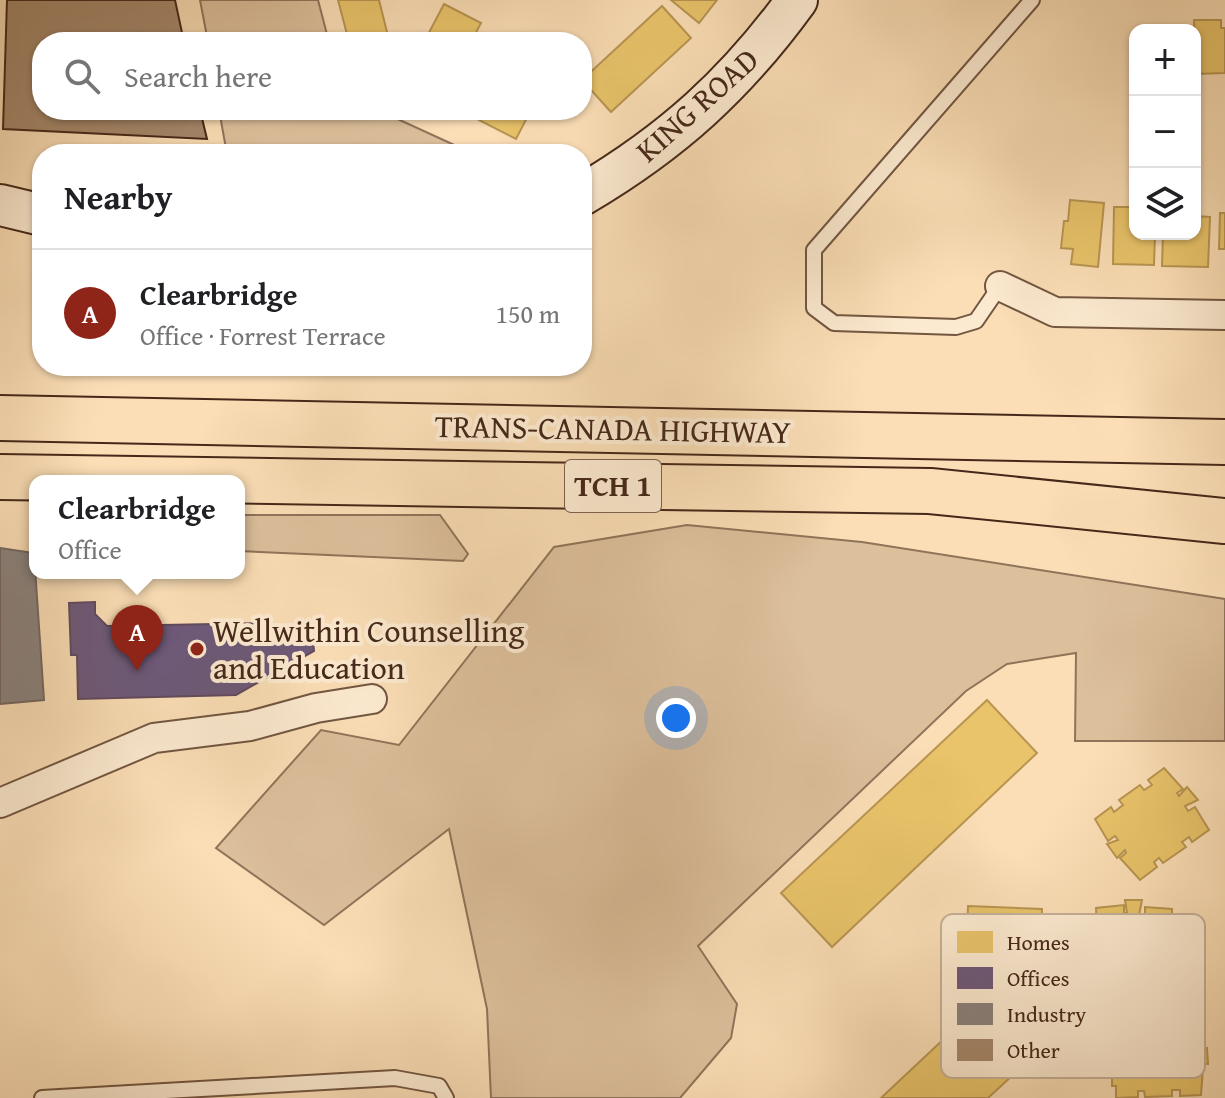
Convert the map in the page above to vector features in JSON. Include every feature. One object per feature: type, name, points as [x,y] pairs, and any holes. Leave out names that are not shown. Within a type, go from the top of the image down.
[{"type":"highway","name":"TRANS-CANADA HIGHWAY","points":[[0,418],[1225,442]]},
{"type":"highway","name":"TRANS-CANADA HIGHWAY","points":[[0,477],[29,477]]},
{"type":"highway","name":"TRANS-CANADA HIGHWAY","points":[[245,481],[930,491],[1225,521]]},
{"type":"street","name":"KING ROAD","points":[[592,189],[663,143],[694,117],[762,48],[797,0]]},
{"type":"street","points":[[0,205],[32,213]]},
{"type":"street","points":[[1000,286],[1055,312],[1225,315]]},
{"type":"street","points":[[0,803],[154,738],[250,726],[316,708],[372,699]]},
{"type":"lane","points":[[1000,286],[976,321],[956,327],[834,323],[814,308],[814,250],[1032,0]]},
{"type":"lane","points":[[42,1098],[395,1078],[439,1086],[446,1098]]},
{"type":"shaded area","points":[[200,0],[318,0],[326,32],[206,32]]},
{"type":"shaded area","points":[[221,120],[400,120],[452,144],[225,144]]},
{"type":"shaded area","points":[[245,515],[440,515],[468,554],[463,561],[245,551]]},
{"type":"shaded area","points":[[687,525],[862,542],[1225,599],[1225,741],[1075,741],[1076,653],[1007,664],[966,691],[698,946],[737,1004],[731,1038],[680,1098],[491,1098],[487,1009],[449,829],[324,925],[216,848],[321,730],[399,745],[554,547]]},
{"type":"building: Homes","points":[[338,0],[379,0],[387,32],[346,32]]},
{"type":"building: Homes","points":[[671,0],[717,0],[699,23]]},
{"type":"building: Homes","points":[[444,4],[481,23],[476,32],[429,32]]},
{"type":"building: Homes","points":[[662,6],[691,38],[611,112],[592,91],[592,71]]},
{"type":"building: Homes","points":[[1194,20],[1221,20],[1221,28],[1225,28],[1225,73],[1201,74],[1201,24],[1194,24]]},
{"type":"building: Homes","points":[[479,120],[526,120],[516,139]]},
{"type":"building: Homes","points":[[1070,200],[1104,203],[1098,267],[1071,264],[1073,249],[1061,248]]},
{"type":"building: Homes","points":[[1114,207],[1129,207],[1129,240],[1155,240],[1154,265],[1113,264]]},
{"type":"building: Homes","points":[[1220,213],[1225,213],[1225,249],[1219,249]]},
{"type":"building: Homes","points":[[1201,216],[1210,217],[1208,267],[1162,266],[1163,240],[1201,240]]},
{"type":"building: Homes","points":[[987,700],[1037,753],[832,947],[781,893]]},
{"type":"building: Homes","points":[[1164,768],[1183,789],[1177,793],[1179,796],[1187,787],[1198,800],[1185,806],[1188,811],[1195,807],[1209,830],[1192,842],[1189,837],[1182,842],[1186,847],[1163,863],[1159,858],[1154,862],[1157,867],[1140,880],[1120,858],[1126,853],[1125,850],[1117,858],[1107,844],[1118,840],[1115,836],[1108,841],[1095,819],[1111,807],[1114,812],[1123,805],[1119,800],[1140,785],[1144,790],[1152,785],[1148,780]]},
{"type":"building: Homes","points":[[1125,900],[1142,900],[1139,914],[1096,914],[1096,908],[1124,905],[1124,913],[1127,913]]},
{"type":"building: Homes","points":[[968,906],[1042,909],[1042,914],[968,914]]},
{"type":"building: Homes","points":[[1145,907],[1172,909],[1172,914],[1145,914]]},
{"type":"building: Homes","points":[[941,1042],[941,1078],[1010,1078],[988,1098],[881,1098]]},
{"type":"building: Homes","points":[[1112,1078],[1202,1078],[1201,1095],[1180,1096],[1180,1090],[1172,1090],[1172,1096],[1145,1097],[1144,1091],[1138,1091],[1138,1097],[1116,1098],[1116,1086],[1112,1086]]},
{"type":"building: Offices","points":[[95,602],[95,614],[107,626],[297,625],[312,633],[314,651],[236,695],[78,699],[77,655],[71,655],[69,603]]},
{"type":"building: Industry","points":[[0,548],[29,552],[29,579],[36,579],[44,700],[0,704]]},
{"type":"building: Other","points":[[7,0],[175,0],[182,32],[32,32],[32,120],[202,120],[207,139],[3,129]]},
{"type":"place","name":"Wellwithin Counselling and Education","points":[[197,649]]},
{"type":"place","name":"Clearbridge","points":[[137,671]]}]
